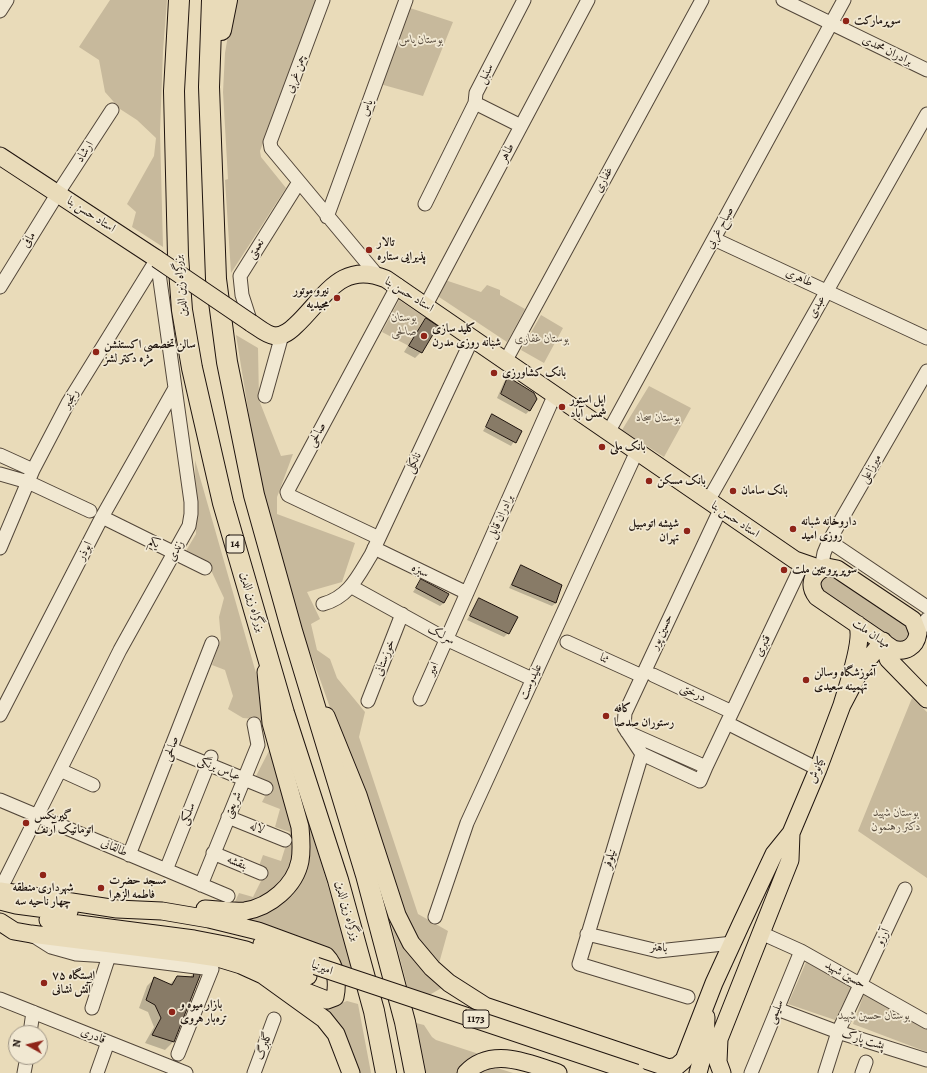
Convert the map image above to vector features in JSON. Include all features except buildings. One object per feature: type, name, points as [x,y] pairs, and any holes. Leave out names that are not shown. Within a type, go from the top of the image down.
[{"type":"highway","name":"بزرگراه زین الدین","points":[[179,0],[174,91],[178,256],[182,310],[192,368],[223,503],[284,713],[338,880],[374,1011],[386,1073]]},
{"type":"highway","points":[[212,0],[210,87],[216,279],[227,362],[254,495],[292,631],[366,875],[405,1022],[415,1073]]},
{"type":"highway","points":[[210,87],[227,0]]},
{"type":"main road","name":"استاد حسن بنا","points":[[0,156],[269,334],[282,335],[288,333],[336,283],[360,273],[377,275],[398,285],[609,431],[797,565]]},
{"type":"main road","points":[[797,565],[821,569],[827,567],[837,569],[913,620],[918,636],[911,658],[910,682]]},
{"type":"main road","name":"میدان ملت","points":[[797,565],[817,597],[893,648],[902,650],[912,647],[918,636]]},
{"type":"main road","points":[[813,591],[812,579],[821,569]]},
{"type":"main road","name":"کیانوش","points":[[790,833],[818,769],[842,705],[859,641],[860,629],[857,624]]},
{"type":"main road","points":[[292,631],[358,795],[397,915],[411,942],[432,968],[449,984],[485,1006],[669,1068],[677,1066],[684,1060],[714,983],[774,854],[790,833]]},
{"type":"main road","points":[[162,911],[183,908],[246,910],[261,906],[282,892],[293,877],[300,862],[300,827],[271,723],[263,640]]},
{"type":"main road","points":[[884,642],[888,659],[927,698]]},
{"type":"main road","name":"کیانوش","points":[[842,705],[858,674],[884,642]]},
{"type":"main road","points":[[722,1073],[718,1062],[719,1039],[790,860],[790,833]]},
{"type":"main road","points":[[0,891],[117,909],[162,911],[236,924],[326,956],[331,961],[336,980],[335,997],[327,1000],[317,997],[241,965],[218,958],[31,934],[14,931],[0,922]]},
{"type":"main road","name":"امیرنیا","points":[[0,901],[70,918],[194,939],[246,950],[308,976],[601,1073]]},
{"type":"main road","name":"امیرنیا","points":[[0,914],[168,923],[222,932],[244,938],[316,966],[636,1073]]},
{"type":"main road","points":[[263,975],[324,1019],[336,1034],[351,1073]]},
{"type":"main road","points":[[714,983],[724,976],[732,979],[735,999]]},
{"type":"main road","points":[[698,1073],[705,1047],[706,1004]]},
{"type":"main road","points":[[466,1073],[473,1066],[483,1061],[507,1058],[527,1062],[558,1073]]},
{"type":"street","points":[[0,11],[7,0]]},
{"type":"street","name":"چمن غربی","points":[[299,182],[271,148],[270,142],[323,0]]},
{"type":"street","name":"یاس","points":[[327,217],[406,0]]},
{"type":"street","name":"سنبل","points":[[426,204],[475,103],[476,93],[524,0]]},
{"type":"street","name":"طاهر","points":[[426,305],[588,0]]},
{"type":"street","name":"غفاری","points":[[506,360],[702,0]]},
{"type":"street","name":"برادران محمدی","points":[[783,0],[927,70]]},
{"type":"street","name":"صباح غربی","points":[[609,431],[844,0]]},
{"type":"street","points":[[475,103],[521,126]]},
{"type":"street","name":"ارشاد","points":[[58,193],[112,110]]},
{"type":"street","name":"عبدی","points":[[714,505],[826,290],[927,114]]},
{"type":"street","points":[[299,182],[377,275]]},
{"type":"street","name":"نعمتی","points":[[251,323],[242,295],[240,276],[299,182]]},
{"type":"street","name":"مافی","points":[[0,287],[58,193]]},
{"type":"street","name":"طاهری","points":[[714,239],[927,338]]},
{"type":"street","name":"زندی","points":[[0,883],[5,880],[120,650],[175,554],[189,526],[191,514],[181,427],[174,390],[157,259]]},
{"type":"street","name":"رنجبر","points":[[0,548],[31,476],[68,403],[157,259]]},
{"type":"street","name":"صالحی","points":[[377,543],[288,495],[286,492],[398,285]]},
{"type":"street","points":[[265,396],[282,335]]},
{"type":"street","name":"نانکلی","points":[[352,587],[377,543],[473,337]]},
{"type":"street","name":"میرزاعلی","points":[[821,569],[824,553],[829,541],[927,371]]},
{"type":"street","name":"ابوذر","points":[[0,715],[102,517],[174,390]]},
{"type":"street","name":"برادران قابل","points":[[446,639],[555,394]]},
{"type":"street","name":"علیدوست","points":[[435,917],[467,823],[637,451]]},
{"type":"street","points":[[0,456],[90,511]]},
{"type":"street","points":[[0,474],[31,476]]},
{"type":"street","name":"حسین پور","points":[[642,754],[624,727],[625,713],[647,676],[714,505]]},
{"type":"street","name":"یکم","points":[[102,517],[205,568]]},
{"type":"street","points":[[829,541],[927,607]]},
{"type":"street","name":"سبزه","points":[[377,543],[467,593]]},
{"type":"street","name":"قنبری","points":[[706,767],[730,718],[797,565]]},
{"type":"street","points":[[323,604],[334,602],[352,587]]},
{"type":"street","name":"سرلک","points":[[352,587],[446,639],[532,679]]},
{"type":"street","name":"خوزستانی","points":[[368,701],[402,614]]},
{"type":"street","points":[[918,636],[927,619]]},
{"type":"street","name":"امیر","points":[[420,699],[446,639]]},
{"type":"street","name":"ثنا","points":[[567,642],[647,676]]},
{"type":"street","name":"صالحی","points":[[129,855],[212,643]]},
{"type":"street","name":"درختی","points":[[647,676],[730,718]]},
{"type":"street","points":[[730,718],[818,769]]},
{"type":"street","name":"شریعتی","points":[[201,885],[258,745],[254,724]]},
{"type":"street","points":[[627,732],[706,767],[700,780],[642,754]]},
{"type":"street","name":"عباس برنگی","points":[[171,749],[210,761],[244,779],[266,788]]},
{"type":"street","name":"نیلوفر","points":[[642,754],[578,964],[688,997]]},
{"type":"street","name":"سلکی","points":[[166,870],[210,761]]},
{"type":"street","points":[[60,770],[93,785]]},
{"type":"street","name":"طالقانی","points":[[0,800],[228,896]]},
{"type":"street","name":"لاله","points":[[228,816],[285,840]]},
{"type":"street","name":"بنقشه","points":[[213,853],[261,873]]},
{"type":"street","name":"آرزو","points":[[825,1073],[838,1032],[862,984],[905,889]]},
{"type":"street","name":"حسین شهید","points":[[761,932],[801,951],[862,984],[927,1022]]},
{"type":"street","points":[[31,934],[51,947],[76,954],[109,956],[212,969],[178,1054]]},
{"type":"street","name":"باهنر","points":[[587,934],[658,951],[733,943]]},
{"type":"street","name":"سلیمی","points":[[751,1073],[801,951]]},
{"type":"street","points":[[92,1008],[109,956]]},
{"type":"street","name":"قادری","points":[[0,999],[183,1072]]},
{"type":"street","name":"پشت پارک","points":[[777,1009],[838,1032],[927,1060]]},
{"type":"street","points":[[31,1025],[33,1012]]},
{"type":"street","name":"گلبرگ","points":[[254,1073],[274,1019]]},
{"type":"street","points":[[97,1073],[108,1042]]},
{"type":"green space","points":[[110,0],[167,0],[163,51],[160,132],[163,247],[132,227],[136,212],[127,204],[154,156],[156,138],[137,120],[120,109],[105,92],[99,60],[79,47]]},
{"type":"green space","points":[[234,0],[319,0],[260,151],[261,157],[286,188],[231,273],[225,180],[228,179],[223,92],[225,53]]},
{"type":"green space","name":"بوستان یاس","points":[[410,8],[453,22],[423,96],[380,84]]},
{"type":"green space","points":[[445,280],[481,292],[487,285],[500,290],[500,295],[525,309],[507,342],[436,295]]},
{"type":"green space","name":"بوستان صالحی","points":[[399,300],[426,318],[409,346],[382,332]]},
{"type":"green space","name":"بوستان غفاری","points":[[541,315],[563,328],[544,363],[521,350]]},
{"type":"green space","points":[[236,335],[258,348],[259,400],[281,456],[293,454],[277,497],[277,514],[355,543],[342,582],[307,592],[320,619],[311,624],[317,650],[330,659],[337,678],[365,712],[359,737],[418,914],[448,931],[438,967],[420,948],[402,914],[321,682],[285,587],[259,477]]},
{"type":"green space","name":"بوستان سجاد","points":[[649,386],[691,408],[664,457],[622,430]]},
{"type":"green space","points":[[195,460],[262,694],[265,720],[243,718],[228,709],[233,696],[225,670],[212,665],[221,639],[219,617],[224,598],[209,566],[183,556],[196,534]]},
{"type":"green space","points":[[829,573],[909,627],[909,637],[904,642],[897,642],[821,591],[819,581]]},
{"type":"green space","name":"بوستان شهید دکتر رهنمون","points":[[912,698],[927,712],[927,878],[858,831]]},
{"type":"green space","points":[[271,747],[295,830],[296,856],[281,886],[248,904],[234,904],[239,893],[253,897],[264,875],[259,866],[263,855],[281,861],[290,832],[275,827],[280,809],[262,802],[272,783],[256,776]]},
{"type":"green space","points":[[296,784],[344,937],[352,973],[235,915],[295,884]]},
{"type":"green space","points":[[379,878],[445,986],[424,998],[409,993]]},
{"type":"green space","points":[[807,960],[851,987],[835,1020],[788,1004]]},
{"type":"green space","name":"بوستان حسین شهید","points":[[864,994],[927,1028],[927,1052],[853,1024]]},
{"type":"green space","points":[[312,1001],[331,1007],[347,1001],[358,1004],[371,1073],[357,1073]]},
{"type":"green space","points":[[416,1023],[424,1025],[432,1037],[436,1040],[482,1055],[460,1073],[425,1073]]},
{"type":"green space","points":[[488,1065],[513,1073],[473,1073]]},
{"type":"place","name":"سوپرمارکت","points":[[846,21]]},
{"type":"place","name":"تالار پذیرایی ستاره","points":[[369,250]]},
{"type":"place","name":"نیرو موتور مجیدیه","points":[[337,298]]},
{"type":"place","name":"کلید سازی شبانه روزی مدرن","points":[[424,336]]},
{"type":"place","name":"سالن تخصصی اکستنشن مژه دکتر لشز","points":[[96,352]]},
{"type":"place","name":"بانک کشاورزی","points":[[494,373]]},
{"type":"place","name":"اپل استور شمس آباد","points":[[562,407]]},
{"type":"place","name":"بانک ملی","points":[[602,447]]},
{"type":"place","name":"بانک مسکن","points":[[649,481]]},
{"type":"place","name":"بانک سامان","points":[[733,491]]},
{"type":"place","name":"داروخانه شبانه روزی امید","points":[[793,529]]},
{"type":"place","name":"شیشه اتومبیل تهران","points":[[687,531]]},
{"type":"place","name":"سوپر پروتئین ملت","points":[[784,570]]},
{"type":"place","name":"آموزشگاه وسالن تهمینه سعیدی","points":[[806,680]]},
{"type":"place","name":"کافه رستوران صدصا","points":[[606,716]]},
{"type":"place","name":"گیربکس اتوماتیک آرنف","points":[[26,823]]},
{"type":"place","name":"شهرداری منطقه چهار ناحیه سه","points":[[43,875]]},
{"type":"place","name":"مسجد حضرت فاطمه الزهرا","points":[[101,888]]},
{"type":"place","name":"ایستگاه ۷۵ آتش نشانی","points":[[44,983]]},
{"type":"place","name":"بازار میوه و تره‌بار هروی","points":[[172,1012]]}]
